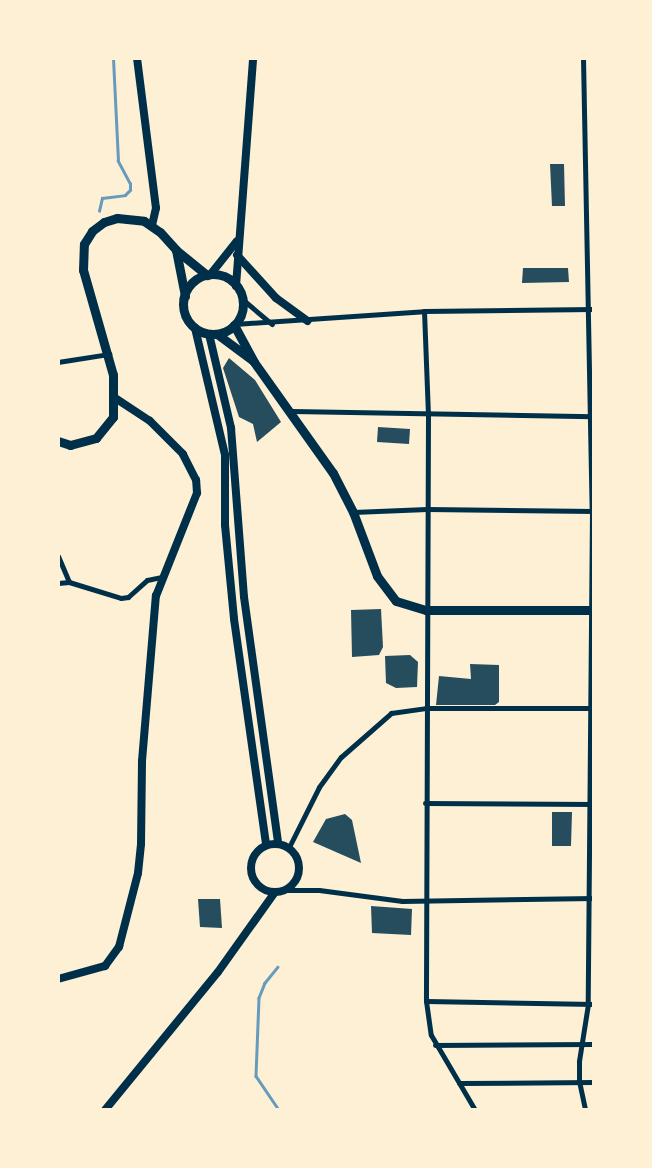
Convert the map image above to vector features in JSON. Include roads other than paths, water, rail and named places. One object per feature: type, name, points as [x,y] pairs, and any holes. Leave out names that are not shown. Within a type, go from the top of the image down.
[{"type":"main road","points":[[137,58],[156,208],[152,225]]},
{"type":"main road","points":[[236,286],[237,241],[253,58]]},
{"type":"main road","points":[[58,441],[70,445],[96,438],[109,424],[115,398],[109,354],[83,270],[84,244],[104,222],[117,218],[132,218],[152,225],[176,250],[209,275],[225,277],[236,286],[242,299],[241,312],[234,325],[213,334]]},
{"type":"main road","points":[[184,296],[189,286],[209,275],[237,241]]},
{"type":"main road","points":[[176,250],[184,296],[184,313],[195,328],[225,455],[225,525],[232,597],[266,845]]},
{"type":"main road","points":[[237,256],[276,298],[308,321]]},
{"type":"main road","points":[[234,325],[254,362],[292,411],[333,473],[353,512],[385,591],[409,607],[426,610],[592,610]]},
{"type":"main road","points":[[195,328],[213,334],[254,362]]},
{"type":"main road","points":[[213,334],[231,428],[248,634],[278,843]]},
{"type":"main road","points":[[58,979],[71,973],[97,970],[111,961],[119,947],[141,844],[142,761],[150,644],[161,576],[192,506],[196,481],[183,454],[164,433],[115,398]]},
{"type":"main road","points":[[232,597],[244,597]]},
{"type":"main road","points":[[236,635],[248,634]]},
{"type":"main road","points":[[278,843],[289,847],[300,864],[293,884],[285,890],[275,892],[265,890],[252,876],[253,858],[266,845],[278,843]]},
{"type":"main road","points":[[105,1110],[218,972],[275,892]]},
{"type":"street","points":[[583,58],[593,416],[591,1004],[580,1044],[579,1082],[585,1110]]},
{"type":"street","points":[[242,299],[272,324]]},
{"type":"street","points":[[234,325],[424,311],[591,309]]},
{"type":"street","points":[[424,311],[428,415],[424,900],[426,1001],[428,1027],[435,1045],[475,1110]]},
{"type":"street","points":[[58,362],[109,354]]},
{"type":"street","points":[[292,411],[593,416]]},
{"type":"street","points":[[353,512],[427,509],[593,511]]},
{"type":"street","points":[[58,556],[69,582]]},
{"type":"street","points":[[58,583],[69,582],[121,598],[128,597],[147,580],[161,576]]},
{"type":"street","points":[[289,847],[319,788],[341,757],[391,713],[426,708],[592,708]]},
{"type":"street","points":[[425,803],[593,804]]},
{"type":"street","points":[[285,890],[318,890],[402,901],[592,898]]},
{"type":"street","points":[[426,1001],[591,1004]]},
{"type":"street","points":[[435,1045],[594,1044]]},
{"type":"street","points":[[459,1083],[594,1082]]},
{"type":"waterway","points":[[99,211],[102,198],[125,195],[130,190],[130,184],[118,161],[113,58]]},
{"type":"waterway","points":[[278,967],[265,983],[259,998],[256,1076],[279,1110]]}]
